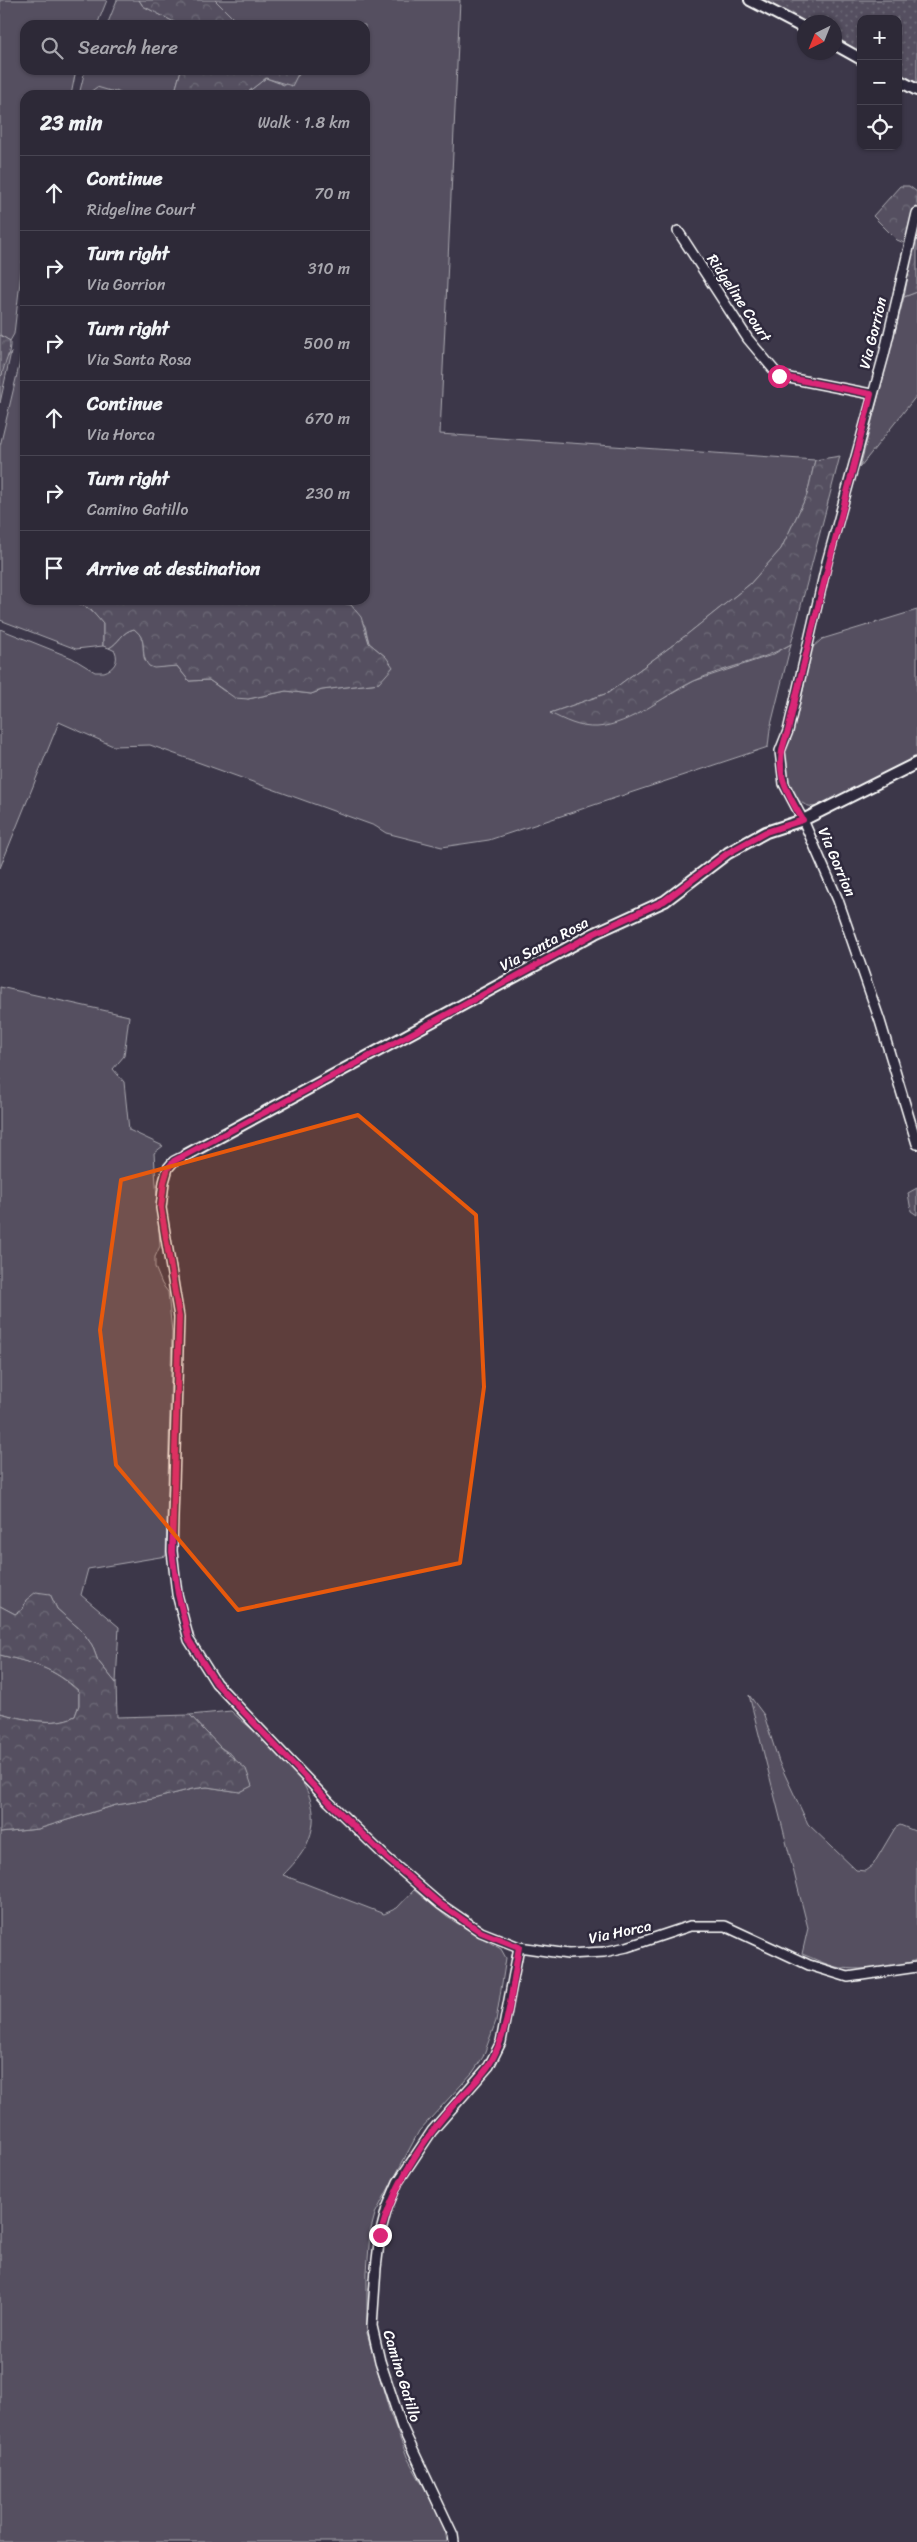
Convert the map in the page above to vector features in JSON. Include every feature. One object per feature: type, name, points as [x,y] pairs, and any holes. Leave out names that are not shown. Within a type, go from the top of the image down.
[{"type":"street","points":[[750,0],[797,24]]},
{"type":"street","points":[[842,48],[857,57]]},
{"type":"street","points":[[902,82],[917,90]]},
{"type":"street","name":"Via Gorrion","points":[[917,214],[884,355],[871,394],[852,475],[827,562],[788,731],[780,751],[784,784],[803,820],[838,900],[880,1021],[917,1144]]},
{"type":"street","name":"Ridgeline Court","points":[[678,231],[748,339],[779,376],[871,394]]},
{"type":"street","name":"Via Santa Rosa","points":[[186,1155],[595,933],[664,901],[728,853],[766,832],[803,820],[917,763]]},
{"type":"street","name":"Via Horca","points":[[186,1155],[174,1161],[168,1168],[164,1182],[161,1208],[179,1317],[172,1552],[178,1594],[189,1640],[216,1683],[329,1802],[388,1859],[440,1904],[474,1928],[519,1947],[568,1954],[604,1952],[655,1940],[690,1926],[725,1926],[809,1965],[848,1977],[917,1967]]},
{"type":"street","name":"Camino Gatillo","points":[[454,2542],[454,2534],[402,2427],[380,2362],[372,2326],[376,2268],[380,2235],[398,2182],[432,2131],[489,2066],[501,2042],[519,1947]]},
{"type":"highlighted area","points":[[358,1115],[476,1215],[484,1387],[460,1563],[238,1610],[116,1465],[100,1330],[121,1180]]},
{"type":"green space","points":[[0,0],[107,0],[99,20],[20,20],[20,75],[75,75],[72,90],[20,90],[20,282],[14,334],[10,341],[0,335]]},
{"type":"green space","points":[[117,0],[139,0],[143,6],[170,20],[109,20]]},
{"type":"green space","points":[[139,0],[215,0],[235,20],[170,20],[143,6]]},
{"type":"green space","points":[[215,0],[460,0],[440,434],[815,460],[807,495],[781,549],[750,584],[685,636],[608,693],[550,713],[633,716],[694,681],[772,655],[791,644],[770,729],[768,747],[489,840],[442,847],[386,833],[375,826],[150,745],[113,746],[59,722],[0,868],[0,629],[72,658],[95,672],[104,672],[113,667],[116,661],[115,651],[109,648],[126,632],[134,629],[141,636],[145,661],[159,667],[177,666],[189,681],[209,680],[224,691],[248,699],[286,691],[311,694],[322,690],[379,683],[386,657],[369,643],[365,626],[351,605],[370,605],[370,90],[251,90],[266,78],[284,85],[299,75],[370,75],[370,20],[235,20]]},
{"type":"green space","points":[[762,0],[917,0],[917,83],[902,75],[902,15],[857,15],[857,51],[842,43],[842,15],[797,15],[797,18]]},
{"type":"green space","points":[[84,75],[180,75],[175,90],[80,90]]},
{"type":"green space","points":[[180,75],[298,75],[292,86],[266,78],[251,90],[175,90]]},
{"type":"green space","points":[[97,87],[107,90],[93,90]]},
{"type":"green space","points":[[900,186],[909,186],[917,192],[917,292],[904,297],[913,250],[909,245],[897,240],[873,216]]},
{"type":"green space","points":[[917,292],[917,395],[860,467],[904,297]]},
{"type":"green space","points":[[0,335],[10,341],[10,346],[0,377]]},
{"type":"green space","points":[[11,352],[0,403],[0,377],[3,364]]},
{"type":"green space","points":[[20,358],[20,605],[82,605],[95,614],[103,624],[103,646],[76,649],[0,620],[0,446]]},
{"type":"green space","points":[[840,456],[791,644],[756,660],[718,671],[694,681],[647,709],[610,725],[584,726],[550,713],[608,693],[685,636],[750,584],[781,549],[807,495],[815,460]]},
{"type":"green space","points":[[82,605],[351,605],[361,617],[369,643],[386,657],[393,667],[379,683],[322,690],[311,694],[286,691],[248,699],[235,698],[209,680],[189,681],[177,666],[154,668],[149,666],[144,656],[142,638],[134,629],[126,632],[109,648],[103,646],[103,624],[91,610]]},
{"type":"green space","points":[[917,610],[917,757],[822,806],[812,807],[804,804],[797,799],[792,791],[785,773],[784,763],[788,739],[802,695],[813,647],[822,639]]},
{"type":"green space","points":[[0,987],[129,1016],[124,1056],[113,1069],[124,1082],[129,1130],[163,1146],[154,1153],[160,1246],[155,1257],[155,1267],[162,1284],[168,1292],[172,1332],[166,1556],[88,1569],[81,1595],[119,1627],[116,1683],[98,1661],[92,1645],[82,1631],[57,1609],[50,1594],[26,1600],[24,1609],[15,1614],[0,1606]]},
{"type":"green space","points":[[917,1188],[917,1215],[911,1211],[908,1193]]},
{"type":"green space","points":[[36,1592],[50,1594],[57,1609],[82,1631],[92,1645],[98,1661],[116,1683],[117,1717],[190,1715],[220,1747],[246,1769],[252,1786],[240,1792],[207,1787],[192,1789],[153,1799],[116,1805],[38,1829],[0,1833],[0,1713],[38,1721],[58,1721],[75,1716],[79,1705],[79,1691],[61,1677],[42,1667],[0,1655],[0,1606],[15,1614],[23,1609],[26,1600]]},
{"type":"green space","points":[[0,1655],[51,1671],[79,1692],[79,1705],[75,1716],[58,1721],[38,1721],[0,1713]]},
{"type":"green space","points":[[749,1695],[764,1715],[779,1762],[808,1824],[856,1870],[865,1871],[873,1865],[895,1828],[900,1825],[917,1832],[917,1959],[889,1967],[854,1969],[832,1966],[802,1954],[808,1928]]},
{"type":"green space","points":[[231,1711],[293,1769],[304,1786],[312,1804],[313,1823],[307,1844],[296,1861],[283,1875],[384,1914],[397,1908],[414,1890],[447,1917],[501,1949],[506,1958],[496,2021],[483,2057],[473,2072],[419,2131],[375,2214],[370,2233],[367,2272],[367,2333],[390,2413],[408,2459],[444,2522],[447,2542],[0,2542],[0,1833],[38,1829],[116,1805],[153,1799],[192,1789],[207,1787],[240,1792],[251,1786],[232,1755],[220,1747],[190,1715]]},
{"type":"route","points":[[380,2235],[398,2182],[432,2131],[489,2066],[501,2042],[519,1947],[481,1932],[440,1904],[388,1859],[329,1802],[216,1683],[189,1640],[178,1594],[172,1552],[179,1317],[161,1208],[164,1182],[168,1168],[174,1161],[424,1027],[529,968],[595,933],[664,901],[728,853],[766,832],[803,820],[790,799],[784,784],[780,751],[788,731],[827,562],[852,475],[871,394],[779,376]]}]
